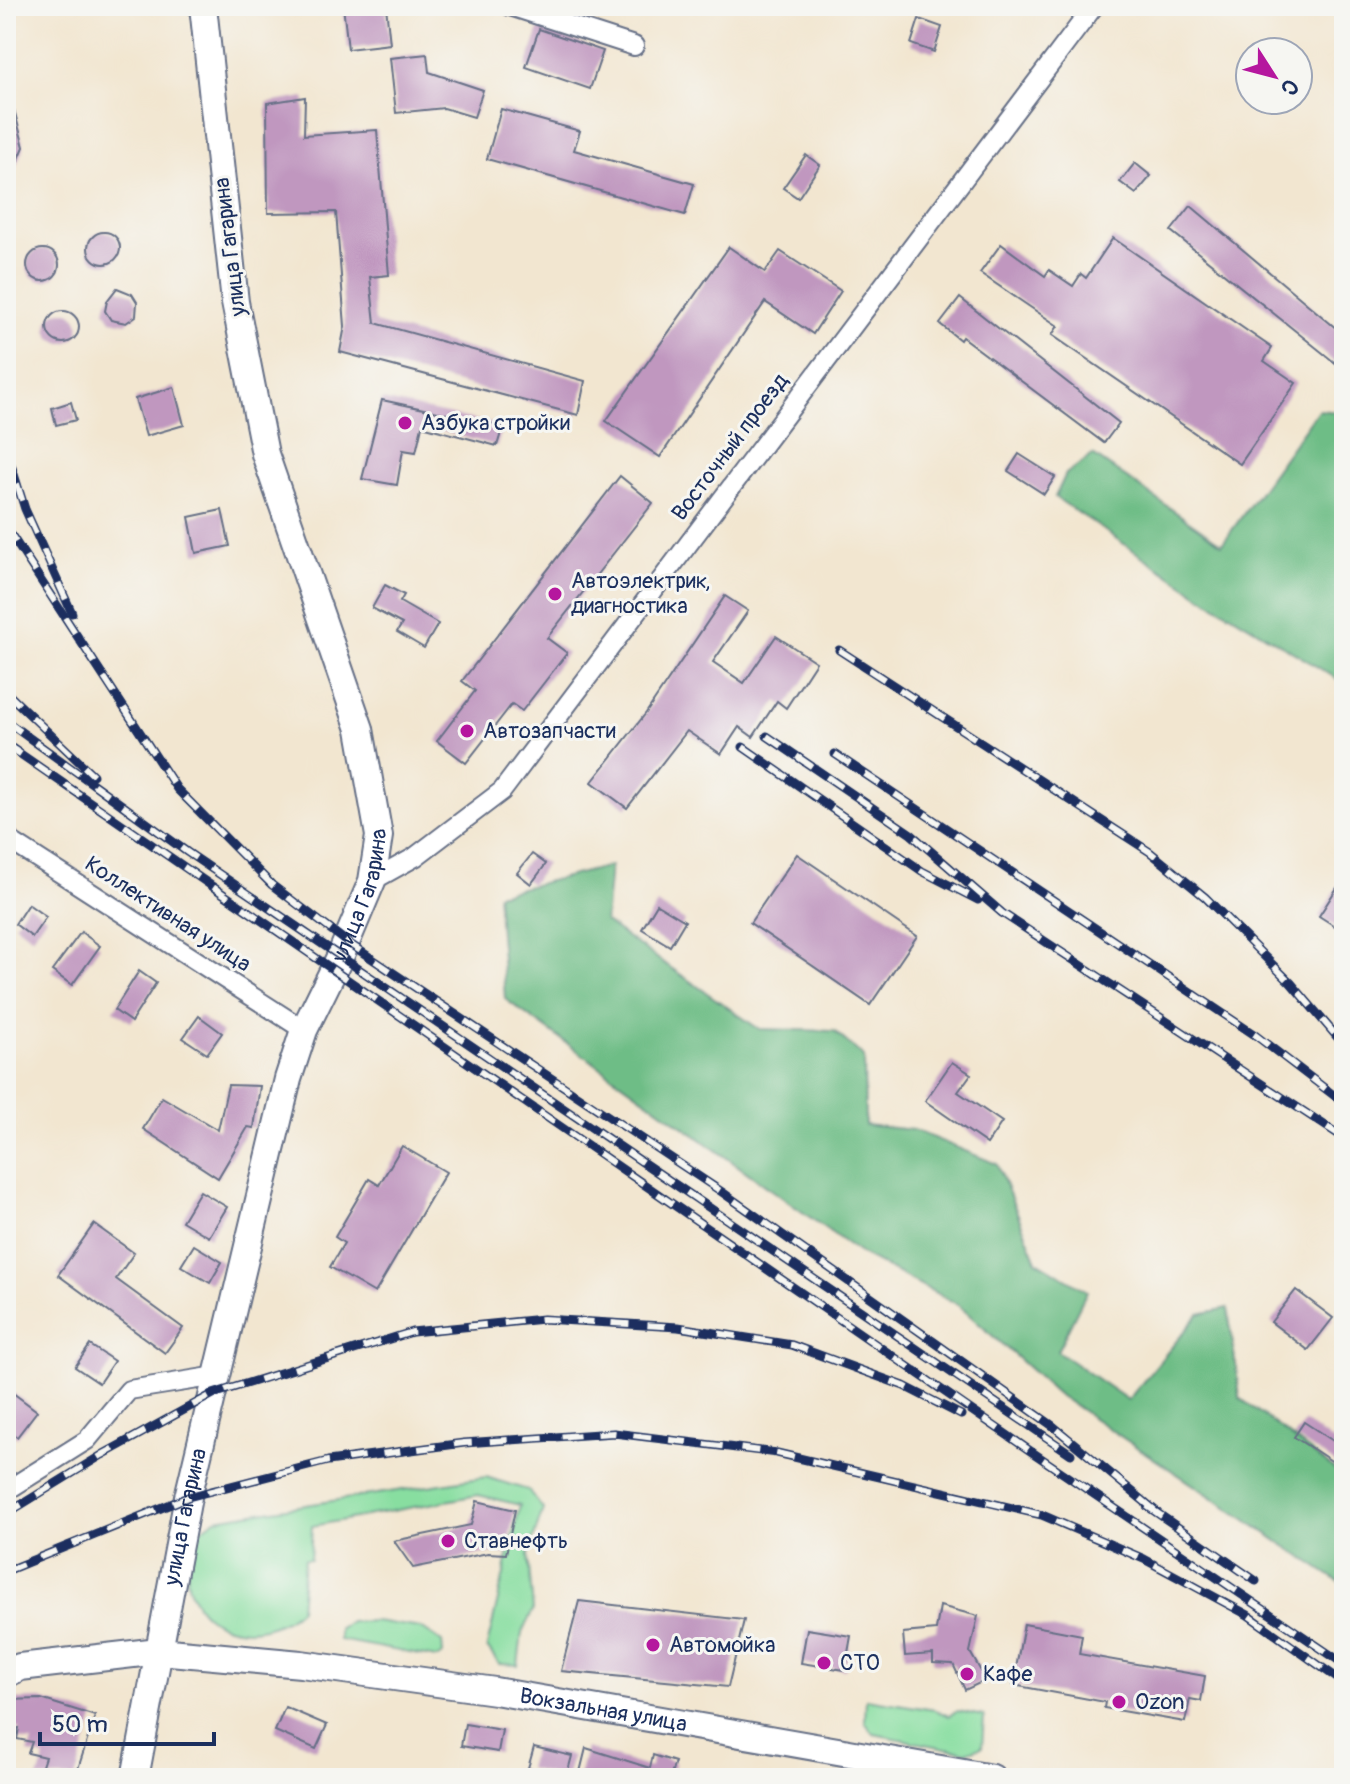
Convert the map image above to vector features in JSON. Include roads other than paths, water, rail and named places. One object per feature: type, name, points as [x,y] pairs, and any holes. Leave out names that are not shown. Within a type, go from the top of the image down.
[{"type":"main road","name":"улица Гагарина","points":[[135,1778],[188,1497],[247,1242],[304,1030],[340,957],[372,881],[379,836],[360,729],[265,454],[235,302],[203,6]]},
{"type":"main road","name":"Вокзальная улица","points":[[6,1674],[20,1667],[159,1651],[212,1654],[495,1691],[992,1778]]},
{"type":"street","points":[[510,6],[634,46]]},
{"type":"street","name":"Восточный проезд","points":[[372,881],[415,857],[502,791],[1094,6]]},
{"type":"street","name":"Коллективная улица","points":[[6,838],[304,1030]]},
{"type":"street","points":[[6,1491],[87,1440],[129,1390],[217,1376]]},
{"type":"railway","points":[[6,449],[25,509],[72,613]]},
{"type":"railway","points":[[6,527],[177,789],[272,885],[347,942],[722,1192],[1053,1426],[1157,1512]]},
{"type":"railway","points":[[839,650],[1150,852],[1205,897],[1291,983],[1344,1045]]},
{"type":"railway","points":[[6,692],[93,775]]},
{"type":"railway","points":[[6,721],[187,852],[1071,1454]]},
{"type":"railway","points":[[767,736],[911,834],[1002,913],[1344,1138]]},
{"type":"railway","points":[[6,744],[1344,1664]]},
{"type":"railway","points":[[743,747],[922,871],[978,900]]},
{"type":"railway","points":[[835,754],[1255,1035],[1344,1103]]},
{"type":"railway","points":[[6,1514],[102,1455],[213,1394],[412,1332],[543,1319],[678,1327],[792,1345],[904,1386],[961,1415]]},
{"type":"railway","points":[[6,1571],[188,1497],[328,1461],[464,1443],[614,1433],[777,1453],[1042,1515],[1144,1559],[1248,1615],[1344,1683]]},
{"type":"railway","points":[[1147,1506],[1256,1581]]},
{"type":"place","name":"Азбука стройки","points":[[405,423]]},
{"type":"place","name":"Автоэлектрик, диагностика","points":[[555,594]]},
{"type":"place","name":"Автозапчасти","points":[[467,731]]},
{"type":"place","name":"Ставнефть","points":[[448,1541]]},
{"type":"place","name":"Автомойка","points":[[653,1645]]},
{"type":"place","name":"СТО","points":[[824,1663]]},
{"type":"place","name":"Кафе","points":[[967,1674]]},
{"type":"place","name":"Ozon","points":[[1119,1702]]}]
